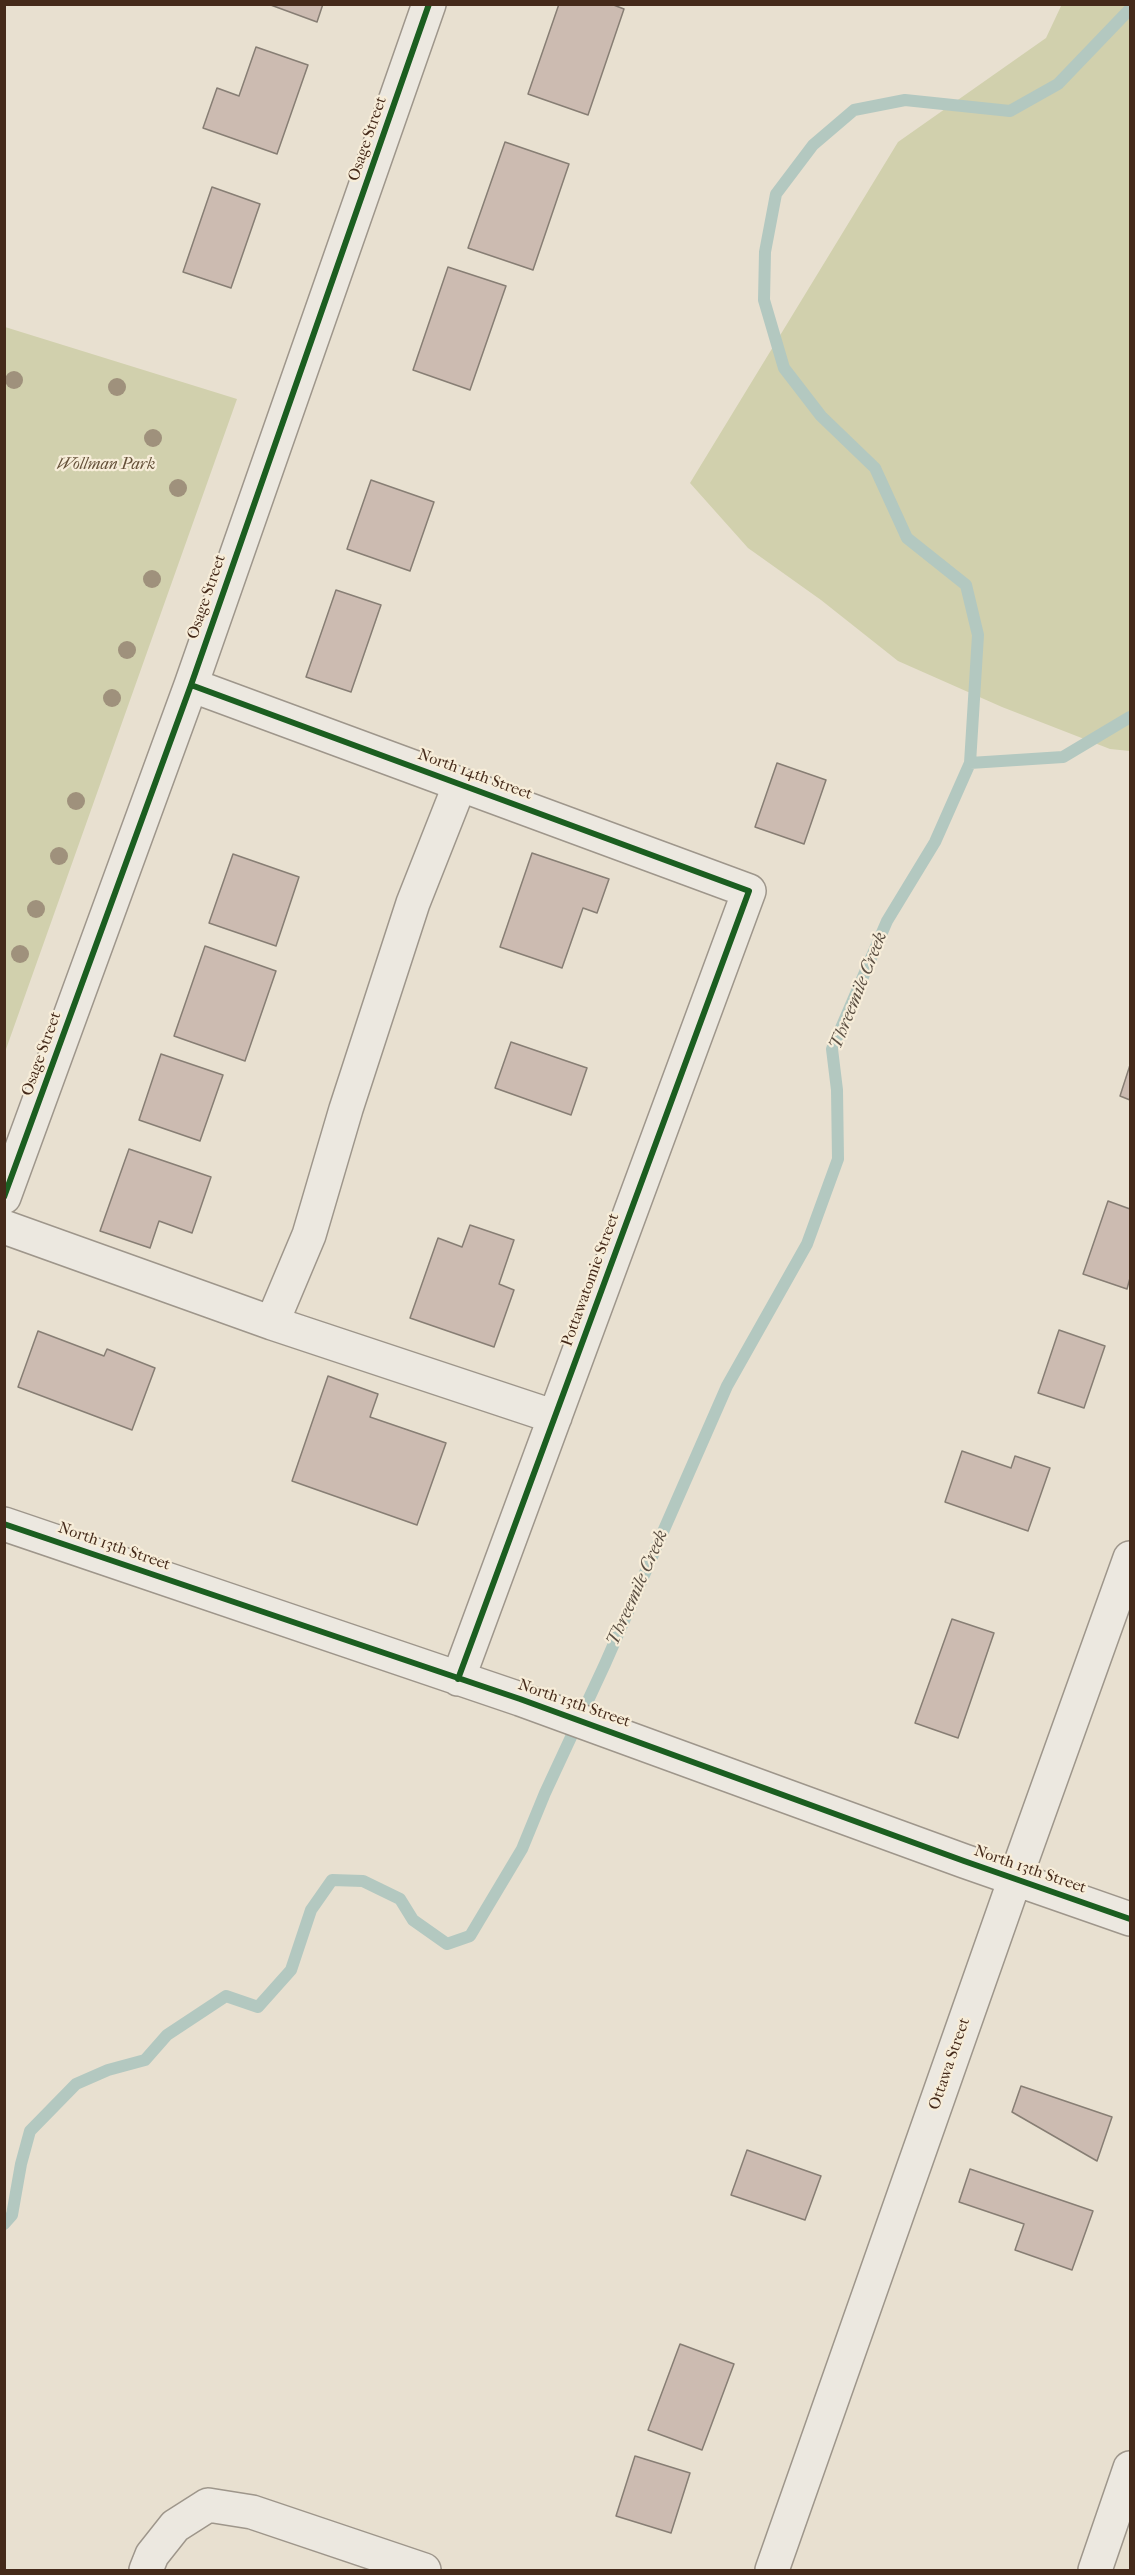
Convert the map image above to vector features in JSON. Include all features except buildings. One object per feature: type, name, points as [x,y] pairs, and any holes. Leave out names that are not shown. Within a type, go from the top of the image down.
[{"type":"street","name":"Osage Street","points":[[4,1197],[191,685],[429,4]]},
{"type":"street","name":"North 14th Street","points":[[191,685],[749,891]]},
{"type":"street","points":[[272,1323],[309,1235],[346,1109],[412,903],[460,784]]},
{"type":"street","name":"Pottawatomie Street","points":[[458,1679],[749,891]]},
{"type":"street","points":[[4,1227],[272,1323],[555,1417]]},
{"type":"street","name":"North 13th Street","points":[[4,1524],[520,1699],[1131,1919]]},
{"type":"street","name":"Ottawa Street","points":[[772,2571],[1015,1879],[1131,1558]]},
{"type":"street","points":[[1095,2571],[1131,2468]]},
{"type":"street","points":[[146,2571],[152,2555],[175,2526],[208,2505],[252,2512],[424,2571]]},
{"type":"green space","points":[[1062,4],[1130,5],[1130,751],[1110,749],[1002,707],[898,661],[821,600],[748,548],[690,483],[898,142],[1046,38]]},
{"type":"green space","name":"Wollman Park","points":[[4,327],[237,399],[5,1052]]},
{"type":"waterway","points":[[970,763],[978,635],[966,585],[907,538],[875,468],[821,416],[784,368],[764,300],[765,252],[776,194],[813,145],[854,110],[905,100],[1010,111],[1058,84],[1130,9]]},
{"type":"waterway","name":"Threemile Creek","points":[[4,2224],[12,2215],[21,2164],[30,2131],[76,2084],[108,2070],[145,2060],[167,2035],[226,1996],[258,2007],[291,1970],[311,1910],[332,1880],[363,1881],[400,1899],[413,1920],[447,1944],[470,1936],[522,1849],[727,1386],[807,1244],[838,1159],[837,1090],[832,1049],[887,921],[935,842],[970,763],[1063,757],[1130,717]]},
{"type":"cycle path","points":[[4,1197],[191,685],[429,4]]},
{"type":"cycle path","points":[[191,685],[749,891],[458,1679]]},
{"type":"cycle path","points":[[4,1524],[520,1699],[1130,1919]]}]
